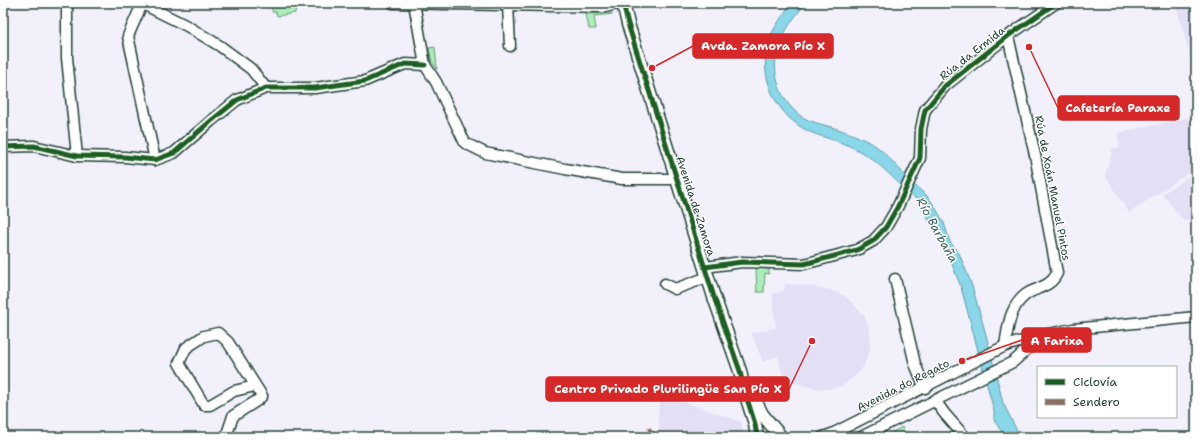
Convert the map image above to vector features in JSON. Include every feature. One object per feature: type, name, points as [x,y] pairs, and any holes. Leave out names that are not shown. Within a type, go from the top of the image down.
[{"type":"street","points":[[67,3],[67,58],[76,156]]},
{"type":"street","points":[[155,160],[128,36],[142,3],[187,26],[220,46],[251,69],[266,88]]},
{"type":"street","points":[[393,3],[604,7],[623,3]]},
{"type":"street","points":[[414,3],[425,65],[436,82],[465,143],[484,154],[622,179],[677,179]]},
{"type":"street","name":"Avenida de Zamora","points":[[623,3],[628,24],[706,272],[740,371],[755,424],[757,437]]},
{"type":"street","name":"Rúa da Ermida","points":[[706,272],[742,262],[804,264],[857,250],[866,246],[880,235],[886,227],[898,206],[920,158],[921,129],[925,110],[945,86],[1008,36],[1056,3]]},
{"type":"street","points":[[506,4],[510,46]]},
{"type":"street","name":"Rúa de Xoán Manuel Pintos","points":[[1005,346],[1008,323],[1018,302],[1029,293],[1050,283],[1057,272],[1035,155],[1008,36]]},
{"type":"street","points":[[3,147],[34,146],[76,156],[125,157],[155,160],[174,153],[237,100],[266,88],[316,88],[365,81],[405,64],[425,65]]},
{"type":"street","points":[[665,284],[675,289],[706,272]]},
{"type":"street","points":[[895,278],[915,364],[924,388]]},
{"type":"street","name":"Avenida do Regato","points":[[823,437],[832,434],[1005,346],[1073,328],[1196,318]]},
{"type":"street","points":[[226,437],[233,416],[262,396],[256,386],[228,342],[218,333],[204,336],[186,348],[179,363],[204,405],[210,405],[234,391],[256,386]]},
{"type":"street","points":[[861,437],[1013,362],[1043,335]]},
{"type":"street","name":"Avenida de Zamora","points":[[740,371],[762,414],[781,437]]},
{"type":"street","points":[[935,400],[965,437]]},
{"type":"shaded area","points":[[1175,3],[1196,3],[1196,76]]},
{"type":"shaded area","points":[[1196,116],[1196,168],[1129,213],[1105,175],[1112,153],[1110,149],[1120,147],[1117,133]]},
{"type":"shaded area","points":[[1196,172],[1196,219],[1183,220],[1162,194]]},
{"type":"shaded area","points":[[785,284],[805,285],[830,290],[845,296],[864,315],[870,331],[870,349],[864,366],[854,377],[842,386],[829,389],[812,388],[797,383],[785,385],[778,356],[763,362],[751,333],[776,328],[773,293],[780,293],[780,291],[784,291]]},
{"type":"shaded area","points":[[661,394],[742,422],[743,437],[676,437],[659,432],[658,412]]},
{"type":"green space","points":[[272,7],[296,8],[295,13],[277,16],[276,12],[272,12]]},
{"type":"green space","points":[[586,14],[613,14],[594,16],[596,29],[589,29]]},
{"type":"green space","points":[[435,47],[437,69],[432,62],[429,48]]},
{"type":"green space","points":[[756,268],[769,269],[769,274],[765,273],[764,292],[757,292]]},
{"type":"green space","points":[[902,427],[907,437],[884,437]]},
{"type":"water","name":"Río Barbaña","points":[[791,3],[806,3],[788,28],[777,50],[775,65],[776,73],[780,90],[784,98],[802,117],[812,122],[837,129],[866,140],[876,146],[904,174],[906,174],[912,183],[927,196],[934,205],[944,223],[950,242],[959,253],[972,286],[1003,403],[1020,437],[1005,437],[994,420],[994,411],[961,287],[946,249],[919,203],[889,173],[869,157],[849,146],[810,132],[798,125],[788,117],[773,95],[768,82],[766,69],[768,42],[775,27]]},
{"type":"marked path","points":[[649,428],[653,437]]},
{"type":"cycle path","points":[[623,3],[628,24],[714,297],[740,371],[755,424],[757,437]]},
{"type":"cycle path","points":[[705,267],[742,262],[804,264],[857,250],[873,241],[886,227],[898,206],[920,158],[921,129],[925,110],[945,86],[1008,36],[1056,3]]},
{"type":"cycle path","points":[[3,147],[34,146],[77,156],[125,157],[155,160],[174,153],[237,100],[266,88],[315,88],[365,81],[405,64],[425,65]]},
{"type":"place","name":"Cafetería Paraxe","points":[[1029,47]]},
{"type":"place","name":"Avda. Zamora Pío X","points":[[652,68]]},
{"type":"place","name":"Centro Privado Plurilingüe San Pío X","points":[[812,341]]},
{"type":"place","name":"A Farixa","points":[[962,361]]}]
